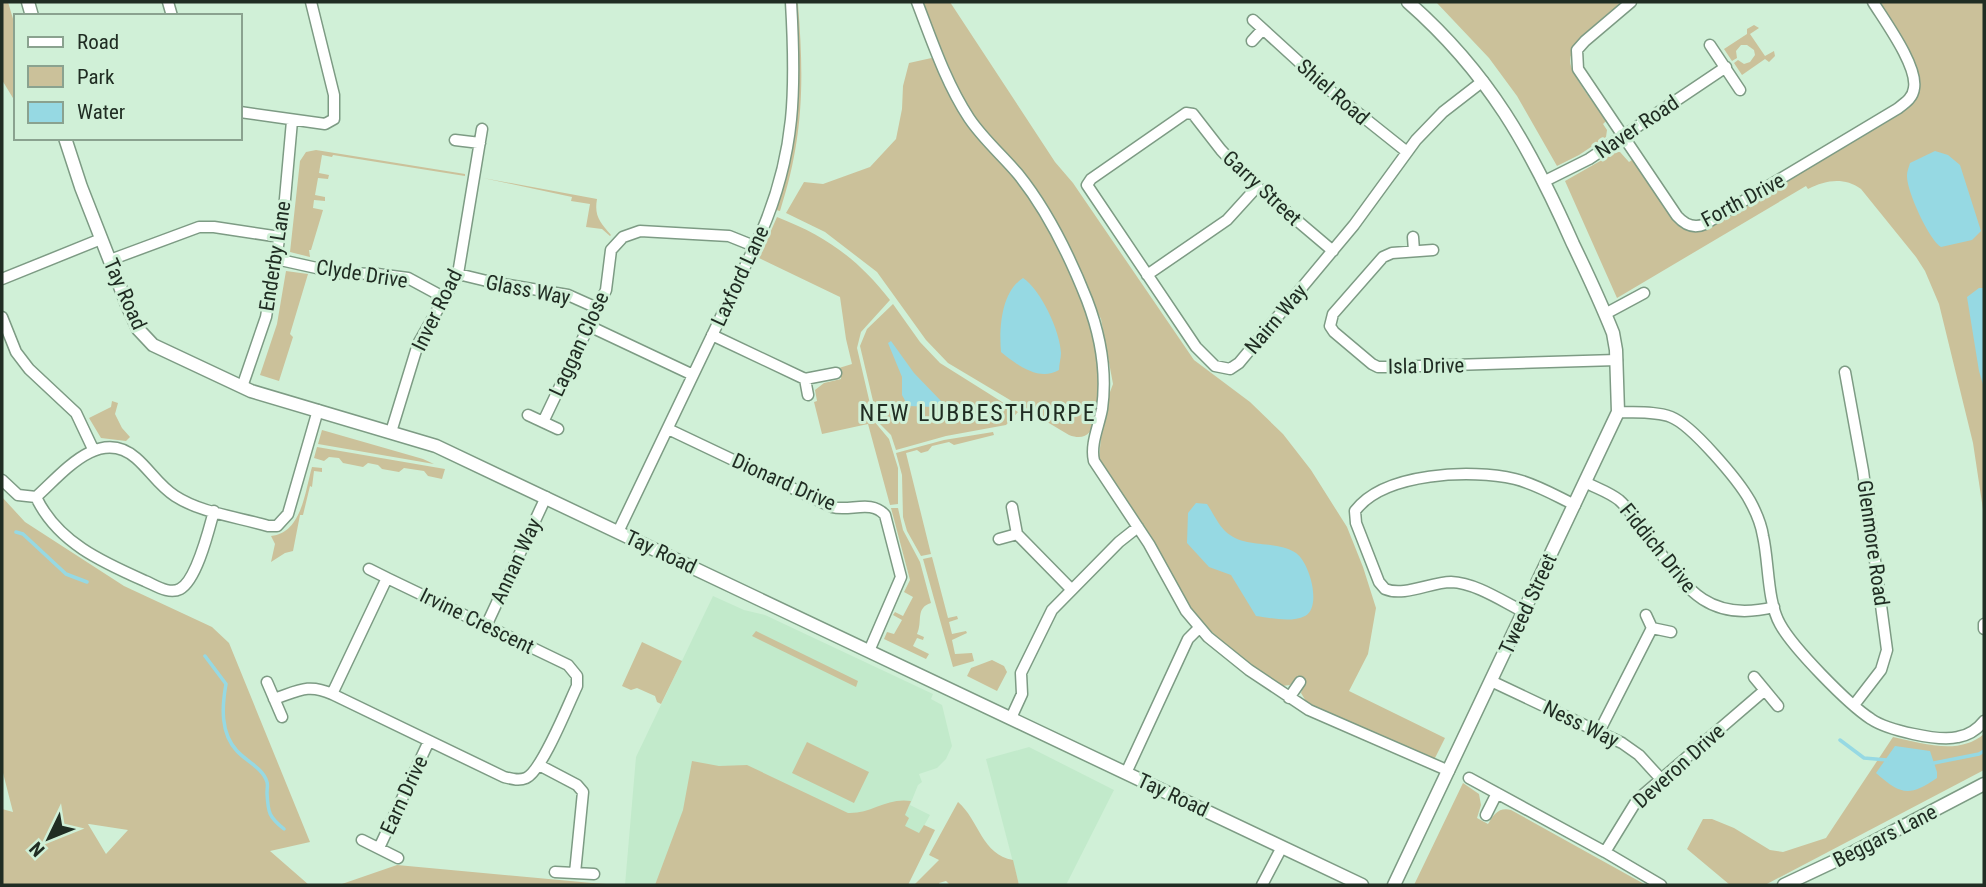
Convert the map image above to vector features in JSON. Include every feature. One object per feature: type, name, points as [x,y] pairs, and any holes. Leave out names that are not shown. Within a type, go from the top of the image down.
[{"type":"street","points":[[242,113],[327,124],[335,116],[334,95],[311,2]]},
{"type":"street","name":"Laxford Lane","points":[[618,532],[754,246],[777,190],[791,130],[794,77],[791,2]]},
{"type":"street","points":[[918,2],[938,55],[964,108],[1040,206],[1087,300],[1100,344],[1103,390],[1094,461],[1138,527],[1182,604],[1199,628],[1249,670],[1289,698],[1309,710],[1449,771]]},
{"type":"street","name":"Tweed Street","points":[[1394,885],[1618,412],[1613,333],[1545,181],[1520,135],[1483,81],[1451,44],[1408,2]]},
{"type":"street","name":"Forth Drive","points":[[1631,2],[1577,50],[1578,69],[1681,221],[1693,226],[1705,224],[1795,172],[1897,109],[1910,98],[1915,83],[1912,72],[1873,2]]},
{"type":"street","name":"Shiel Road","points":[[1253,20],[1340,100],[1406,152]]},
{"type":"street","points":[[1252,41],[1263,29]]},
{"type":"street","points":[[1710,45],[1741,90]]},
{"type":"street","name":"Naver Road","points":[[1545,181],[1589,159],[1726,67]]},
{"type":"street","name":"Nairn Way","points":[[1198,119],[1193,114],[1186,113],[1091,179],[1087,185],[1203,355],[1220,369],[1230,369],[1239,363],[1333,251],[1406,152],[1436,119],[1483,81]]},
{"type":"street","name":"Garry Street","points":[[1198,119],[1224,154],[1257,187],[1333,251]]},
{"type":"street","name":"Enderby Lane","points":[[242,387],[264,325],[280,237],[292,121]]},
{"type":"street","name":"Inver Road","points":[[391,432],[418,344],[458,274],[482,129]]},
{"type":"street","name":"Tay Road","points":[[66,140],[101,239],[136,325],[148,341],[242,387],[436,446],[1362,885]]},
{"type":"street","points":[[455,140],[480,143]]},
{"type":"street","points":[[1147,275],[1227,220],[1257,187]]},
{"type":"street","points":[[110,260],[199,227],[280,237]]},
{"type":"street","name":"Laggan Close","points":[[543,422],[607,286],[611,250],[619,240],[640,231],[729,236],[754,246]]},
{"type":"street","points":[[1413,237],[1414,251]]},
{"type":"street","points":[[2,279],[101,239]]},
{"type":"street","name":"Isla Drive","points":[[1433,250],[1389,254],[1383,257],[1331,318],[1334,332],[1372,364],[1388,368],[1616,360]]},
{"type":"street","name":"Clyde Drive","points":[[276,259],[339,273],[408,278],[444,298]]},
{"type":"street","name":"Glass Way","points":[[458,274],[566,294],[597,308]]},
{"type":"street","points":[[1605,314],[1644,293]]},
{"type":"street","points":[[2,317],[16,352],[29,369],[76,413],[93,449]]},
{"type":"street","points":[[589,326],[693,375]]},
{"type":"street","points":[[712,335],[805,379],[836,373]]},
{"type":"street","name":"Glenmore Road","points":[[1845,372],[1863,471],[1887,650],[1881,670],[1854,705]]},
{"type":"street","points":[[805,379],[808,395]]},
{"type":"street","points":[[2,481],[18,495],[36,497],[85,454],[93,449],[113,448],[127,452],[138,460],[172,494],[214,511],[277,526],[288,514],[318,410]]},
{"type":"street","points":[[1618,412],[1659,413],[1676,419],[1687,427],[1741,488],[1756,513],[1763,533],[1774,607],[1785,632],[1854,705],[1872,720],[1883,725],[1948,738],[1973,732],[1984,721]]},
{"type":"street","name":"Laggan Close","points":[[528,415],[558,429]]},
{"type":"street","name":"Dionard Drive","points":[[668,429],[832,507],[845,509],[871,506],[882,512],[901,577],[869,651]]},
{"type":"street","points":[[1524,612],[1459,583],[1439,583],[1396,592],[1385,589],[1379,582],[1356,523],[1355,511],[1385,489],[1428,476],[1513,478],[1575,505]]},
{"type":"street","name":"Fiddich Drive","points":[[1585,482],[1622,503],[1648,535],[1675,576],[1701,599],[1718,607],[1743,612],[1774,607]]},
{"type":"street","points":[[36,497],[50,520],[79,547],[103,562],[171,591],[181,589],[189,579],[203,549],[214,511]]},
{"type":"street","name":"Annan Way","points":[[487,624],[546,497]]},
{"type":"street","points":[[1012,507],[1017,534],[1071,589]]},
{"type":"street","points":[[1011,718],[1021,694],[1021,676],[1025,665],[1052,610],[1119,542],[1138,527]]},
{"type":"street","points":[[999,539],[1017,534]]},
{"type":"street","name":"Irvine Crescent","points":[[369,569],[568,665],[577,676],[577,686],[540,765]]},
{"type":"street","points":[[332,694],[387,578]]},
{"type":"street","points":[[1646,615],[1652,628]]},
{"type":"street","points":[[1126,773],[1188,639],[1199,628]]},
{"type":"street","points":[[1652,628],[1671,632]]},
{"type":"street","points":[[1599,732],[1652,628]]},
{"type":"street","points":[[1754,677],[1778,706]]},
{"type":"street","name":"Ness Way","points":[[1491,681],[1634,751],[1661,779]]},
{"type":"street","points":[[267,682],[282,717]]},
{"type":"street","points":[[1289,698],[1300,682]]},
{"type":"street","points":[[274,699],[306,687],[318,687],[513,779],[529,776],[540,765],[577,785],[583,792],[575,873]]},
{"type":"street","name":"Deveron Drive","points":[[1605,852],[1632,806],[1765,690]]},
{"type":"street","name":"Earn Drive","points":[[379,848],[429,741]]},
{"type":"street","points":[[1469,778],[1661,885]]},
{"type":"street","name":"Beggars Lane","points":[[1784,885],[1984,784]]},
{"type":"street","points":[[1486,815],[1497,793]]},
{"type":"street","name":"Earn Drive","points":[[362,840],[398,858]]},
{"type":"street","points":[[1262,885],[1282,847]]},
{"type":"street","points":[[555,872],[594,874]]},
{"type":"shaded area","points":[[713,596],[744,610],[765,615],[933,694],[931,699],[942,705],[952,746],[946,759],[937,768],[919,774],[922,782],[918,785],[910,805],[930,815],[891,885],[625,885],[636,757]]},
{"type":"shaded area","points":[[1029,747],[1114,790],[1066,885],[1019,885],[986,759]]},
{"type":"green space","points":[[2,2],[8,2],[14,22],[14,100],[2,80]]},
{"type":"green space","points":[[795,2],[798,4],[800,32],[800,108],[794,158],[780,211],[776,210],[791,158],[798,107]]},
{"type":"green space","points":[[921,2],[950,2],[1055,162],[1073,183],[1194,360],[1250,402],[1283,434],[1311,470],[1347,527],[1376,608],[1368,654],[1349,691],[1445,738],[1434,760],[1307,703],[1301,693],[1305,680],[1298,676],[1290,685],[1282,686],[1227,647],[1193,613],[1099,458],[1104,408],[1113,384],[1101,319],[1043,204],[980,127],[965,104]]},
{"type":"green space","points":[[1436,2],[1624,2],[1580,39],[1571,57],[1571,66],[1577,79],[1606,121],[1603,124],[1607,130],[1606,137],[1557,166],[1517,96],[1489,58]]},
{"type":"green space","points":[[1878,2],[1984,2],[1984,516],[1973,443],[1939,304],[1916,257],[1861,189],[1842,181],[1828,182],[1808,189],[1806,186],[1617,298],[1565,181],[1620,152],[1629,162],[1632,160],[1678,224],[1688,230],[1704,230],[1919,89],[1911,55]]},
{"type":"green space","points":[[1754,25],[1759,28],[1750,34],[1765,56],[1774,51],[1775,56],[1769,62],[1765,59],[1742,75],[1734,63],[1738,60],[1744,64],[1750,62],[1755,55],[1754,50],[1747,45],[1741,45],[1736,51],[1737,58],[1732,61],[1724,49],[1747,34],[1747,29]]},
{"type":"green space","points":[[936,57],[941,71],[1024,189],[1076,284],[1093,331],[1101,377],[1096,419],[1087,435],[1069,435],[948,363],[926,340],[877,272],[825,232],[786,213],[804,182],[823,184],[870,167],[896,139],[909,63]]},
{"type":"green space","points":[[316,150],[465,176],[322,155],[319,173],[329,175],[328,179],[318,178],[315,195],[325,197],[325,201],[314,200],[313,208],[323,210],[309,250],[310,257],[290,252],[300,161],[306,152]]},
{"type":"green space","points":[[483,178],[597,199],[596,210],[599,218],[611,235],[602,229],[586,227],[590,204],[571,201],[572,197]]},
{"type":"green space","points":[[777,217],[811,232],[840,250],[866,272],[890,300],[861,332],[857,348],[874,421],[889,439],[898,468],[898,504],[890,505],[868,424],[822,434],[814,402],[817,401],[815,390],[824,383],[841,379],[839,368],[852,364],[840,297],[759,258]]},
{"type":"green space","points":[[286,271],[308,274],[279,381],[260,375],[277,324]]},
{"type":"green space","points":[[893,304],[920,342],[940,363],[1018,412],[1006,425],[946,436],[896,450],[891,435],[878,422],[860,346],[867,329]]},
{"type":"green space","points":[[112,401],[118,403],[115,414],[130,437],[126,441],[101,438],[89,418],[111,407]]},
{"type":"green space","points":[[322,430],[423,459],[434,464],[318,444]]},
{"type":"green space","points":[[993,432],[994,435],[954,445],[949,442],[932,446],[921,453],[917,450],[906,453],[931,554],[921,556],[907,531],[903,517],[902,475],[896,453],[944,440]]},
{"type":"green space","points":[[317,447],[445,469],[442,479],[428,476],[424,471],[404,468],[399,472],[368,463],[363,467],[343,463],[339,458],[329,457],[324,461],[314,458]]},
{"type":"green space","points":[[312,467],[322,468],[322,472],[314,471],[312,487],[310,486],[303,515],[300,515],[293,551],[271,562],[275,544],[271,536],[281,533],[296,519]]},
{"type":"green space","points":[[2,497],[25,522],[124,586],[212,627],[229,643],[310,842],[270,851],[309,885],[2,885],[2,809],[13,812],[2,769]],"holes":[[[88,824],[128,830],[106,854]]]},
{"type":"green space","points":[[891,508],[898,508],[903,530],[920,562],[931,603],[923,608],[920,615],[917,634],[924,637],[923,640],[917,638],[913,646],[929,654],[926,659],[884,639],[887,632],[894,634],[902,620],[893,615],[895,612],[903,616],[913,597],[904,592],[910,580]]},
{"type":"green space","points":[[932,557],[948,618],[957,616],[958,619],[949,622],[952,634],[967,633],[952,640],[955,654],[972,653],[974,661],[953,667],[923,559]]},
{"type":"green space","points":[[756,631],[858,681],[856,687],[752,636]]},
{"type":"green space","points":[[642,642],[682,661],[661,704],[655,696],[637,688],[631,690],[622,686]]},
{"type":"green space","points":[[992,660],[1004,666],[1007,672],[997,691],[967,676],[971,668]]},
{"type":"green space","points":[[1984,734],[1984,770],[1765,885],[1730,885],[1687,849],[1703,819],[1712,819],[1734,828],[1770,850],[1783,852],[1826,838],[1893,737],[1952,746],[1974,741]]},
{"type":"green space","points":[[807,742],[869,772],[854,803],[792,773]]},
{"type":"green space","points":[[692,761],[719,766],[747,765],[848,813],[864,811],[894,801],[911,801],[905,815],[909,818],[905,826],[919,833],[924,825],[935,830],[908,885],[655,885],[683,810]]},
{"type":"green space","points":[[1463,783],[1479,794],[1481,805],[1477,818],[1488,824],[1497,812],[1511,810],[1646,885],[1414,885]]},
{"type":"green space","points":[[958,802],[994,851],[1013,860],[1019,885],[950,885],[946,881],[939,883],[940,885],[914,885],[939,860],[929,855]]},
{"type":"green space","points":[[397,865],[592,883],[621,885],[339,885]]},
{"type":"water","points":[[1935,151],[1948,155],[1960,165],[1981,231],[1972,240],[1941,247],[1930,235],[1914,203],[1907,174],[1910,163]]},
{"type":"water","points":[[1023,278],[1043,301],[1060,344],[1059,370],[1051,373],[1028,370],[1001,352],[1003,312],[1010,292]]},
{"type":"water","points":[[1979,288],[1984,288],[1984,388],[1967,297]]},
{"type":"water","points":[[891,341],[914,373],[941,401],[934,407],[908,406],[902,395],[902,377],[888,343]]},
{"type":"water","points":[[1196,503],[1207,504],[1222,528],[1233,537],[1251,543],[1279,546],[1296,553],[1306,566],[1312,585],[1313,604],[1310,611],[1305,616],[1294,619],[1256,616],[1231,575],[1209,567],[1187,543],[1188,513]]},
{"type":"water","points":[[1895,746],[1930,751],[1937,778],[1912,791],[1892,786],[1876,773]]},
{"type":"waterway","points":[[16,532],[23,534],[66,574],[87,582]]},
{"type":"waterway","points":[[205,656],[226,684],[223,710],[225,728],[231,744],[265,777],[270,814],[284,829]]},
{"type":"waterway","points":[[1840,740],[1864,758],[1887,760]]},
{"type":"waterway","points":[[1934,763],[1984,751]]},
{"type":"district","name":"NEW LUBBESTHORPE","points":[[978,413]]}]
